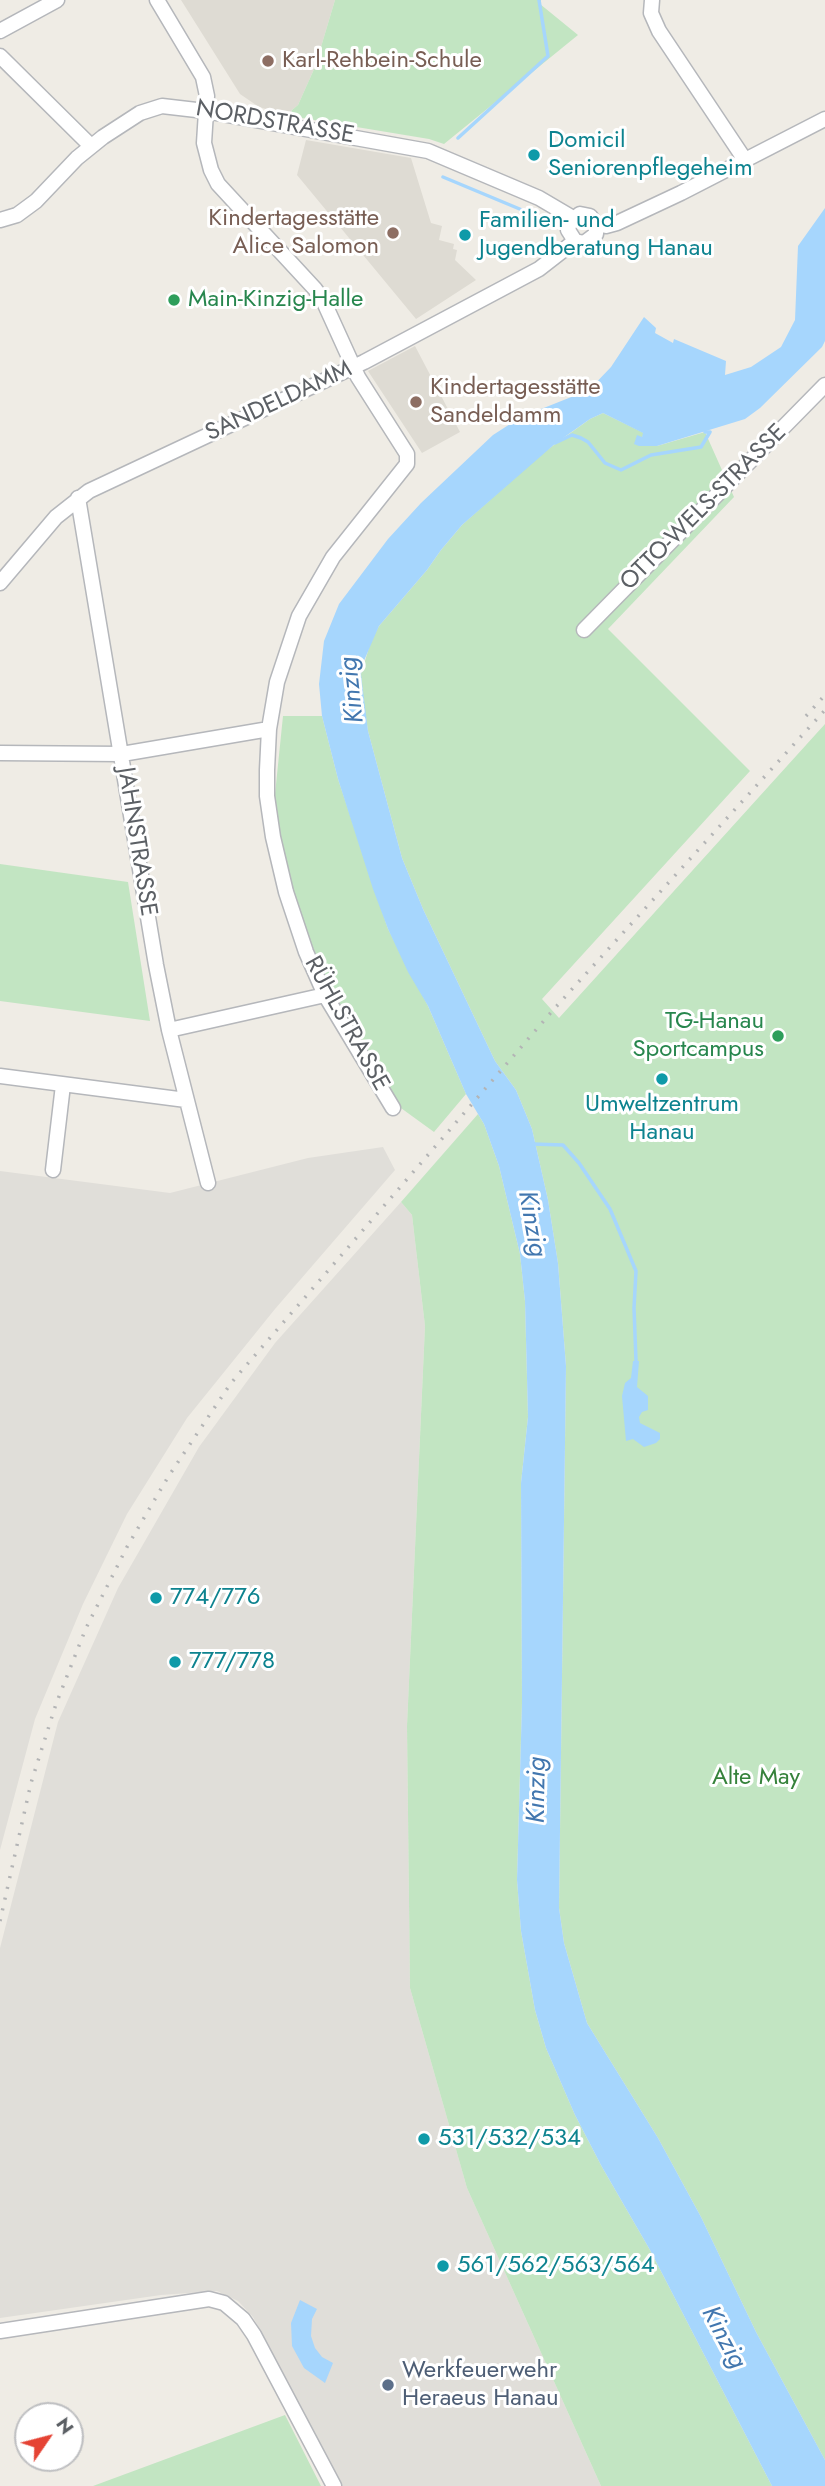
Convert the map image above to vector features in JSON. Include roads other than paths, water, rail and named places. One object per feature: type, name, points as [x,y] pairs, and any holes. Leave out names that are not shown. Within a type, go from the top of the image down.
[{"type":"street","points":[[0,31],[57,0]]},
{"type":"street","points":[[158,0],[203,77],[207,96],[204,143],[211,170],[218,184],[314,289],[327,310],[353,368]]},
{"type":"street","points":[[652,0],[651,13],[659,31],[745,160]]},
{"type":"street","points":[[0,56],[91,146]]},
{"type":"street","name":"NORDSTRASSE","points":[[0,220],[17,215],[36,201],[91,146],[150,109],[170,107],[205,111],[428,151],[540,198],[573,218],[585,215],[596,224],[606,226],[617,223],[825,119]]},
{"type":"street","points":[[573,218],[568,230],[575,241]]},
{"type":"street","name":"NORDSTRASSE","points":[[575,241],[584,243],[593,238],[596,224]]},
{"type":"street","name":"SANDELDAMM","points":[[0,583],[46,528],[78,498],[353,368],[538,269],[575,241]]},
{"type":"street","name":"RÜHLSTRASSE","points":[[353,368],[404,448],[408,460],[333,557],[305,604],[281,666],[269,729],[267,796],[272,837],[291,910],[315,976],[393,1108]]},
{"type":"street","name":"OTTO-WELS-STRASSE","points":[[584,631],[822,395]]},
{"type":"street","name":"JAHNSTRASSE","points":[[78,498],[169,1030],[208,1183]]},
{"type":"street","points":[[0,753],[122,754],[269,729]]},
{"type":"street","points":[[169,1030],[325,995]]},
{"type":"street","points":[[0,1076],[186,1100]]},
{"type":"street","points":[[53,1170],[63,1085]]},
{"type":"street","points":[[0,2331],[209,2299],[224,2302],[234,2309],[254,2335],[334,2486]]},
{"type":"water","name":"Kinzig","points":[[825,208],[825,341],[822,347],[760,408],[745,419],[657,446],[639,446],[634,444],[637,435],[642,437],[643,433],[603,413],[556,443],[462,525],[379,626],[361,674],[368,731],[402,858],[423,909],[495,1061],[516,1090],[532,1129],[548,1200],[558,1263],[566,1366],[559,1908],[564,1943],[587,2023],[658,2138],[701,2217],[756,2332],[825,2460],[825,2486],[772,2486],[650,2250],[575,2115],[546,2048],[535,2010],[521,1931],[517,1880],[522,1703],[521,1483],[528,1417],[525,1301],[520,1254],[499,1166],[484,1124],[466,1094],[428,1006],[408,972],[373,889],[338,779],[322,716],[319,684],[324,641],[339,604],[388,539],[421,503],[493,435],[521,417],[589,390],[611,367],[644,317],[656,328],[655,333],[673,343],[674,339],[726,361],[725,375],[751,367],[781,347],[795,320],[798,246]]},
{"type":"water","points":[[633,1361],[639,1361],[637,1387],[648,1396],[648,1410],[642,1412],[640,1423],[660,1433],[660,1439],[656,1443],[644,1447],[633,1439],[626,1441],[622,1396],[625,1383],[631,1378]]},
{"type":"water","points":[[300,2300],[317,2309],[312,2319],[311,2336],[322,2357],[333,2363],[325,2383],[304,2368],[292,2346],[291,2323]]},
{"type":"waterway","points":[[458,138],[548,56],[539,0]]},
{"type":"waterway","points":[[443,177],[546,220]]},
{"type":"waterway","points":[[555,443],[572,435],[581,438],[588,442],[605,463],[621,470],[651,455],[701,447],[710,432],[705,432]]},
{"type":"waterway","points":[[532,1144],[563,1145],[579,1163],[610,1209],[636,1271],[636,1361]]},
{"type":"railway","points":[[806,716],[825,695]]},
{"type":"railway","points":[[0,1921],[31,1783],[56,1704],[86,1628],[127,1547],[168,1477],[231,1383],[554,1009],[825,710]]},
{"type":"place","name":"Karl-Rehbein-Schule","points":[[268,61]]},
{"type":"place","name":"Domicil Seniorenpflegeheim","points":[[534,155]]},
{"type":"place","name":"Kindertagesstätte Alice Salomon","points":[[393,233]]},
{"type":"place","name":"Familien- und Jugendberatung Hanau","points":[[465,235]]},
{"type":"place","name":"Main-Kinzig-Halle","points":[[174,300]]},
{"type":"place","name":"Kindertagesstätte Sandeldamm","points":[[416,402]]},
{"type":"place","name":"TG-Hanau Sportcampus","points":[[778,1036]]},
{"type":"place","name":"Umweltzentrum Hanau","points":[[662,1079]]},
{"type":"place","name":"774/776","points":[[156,1598]]},
{"type":"place","name":"777/778","points":[[175,1662]]},
{"type":"place","name":"531/532/534","points":[[424,2139]]},
{"type":"place","name":"561/562/563/564","points":[[443,2266]]},
{"type":"place","name":"Werkfeuerwehr Heraeus Hanau","points":[[388,2385]]},
{"type":"park label","name":"Alte May","points":[[756,1778]]}]
